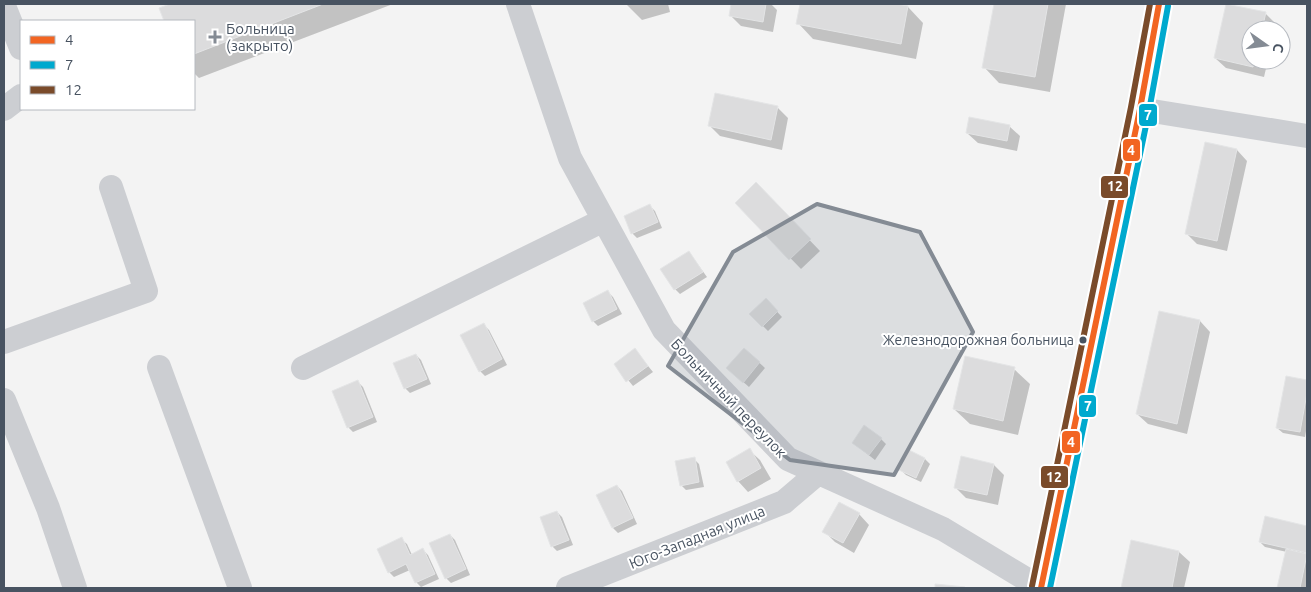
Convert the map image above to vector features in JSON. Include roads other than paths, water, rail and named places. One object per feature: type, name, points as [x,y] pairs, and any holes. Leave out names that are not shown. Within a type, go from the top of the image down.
[{"type":"street","name":"Больничный переулок","points":[[518,4],[570,158],[664,330],[788,459],[943,529],[1041,588]]},
{"type":"street","points":[[1041,588],[1140,109],[1159,4]]},
{"type":"street","points":[[4,6],[20,46]]},
{"type":"street","points":[[4,110],[20,97]]},
{"type":"street","points":[[1140,109],[1307,136]]},
{"type":"street","points":[[4,342],[146,291],[111,187]]},
{"type":"street","points":[[304,368],[604,220]]},
{"type":"street","points":[[159,367],[240,588]]},
{"type":"street","points":[[4,400],[48,508],[75,588]]},
{"type":"street","name":"Юго-Западная улица","points":[[568,588],[784,502],[818,473]]},
{"type":"place","name":"Больница (закрыто)","points":[[215,37]]},
{"type":"place","name":"Железнодорожная больница","points":[[1083,340]]}]
